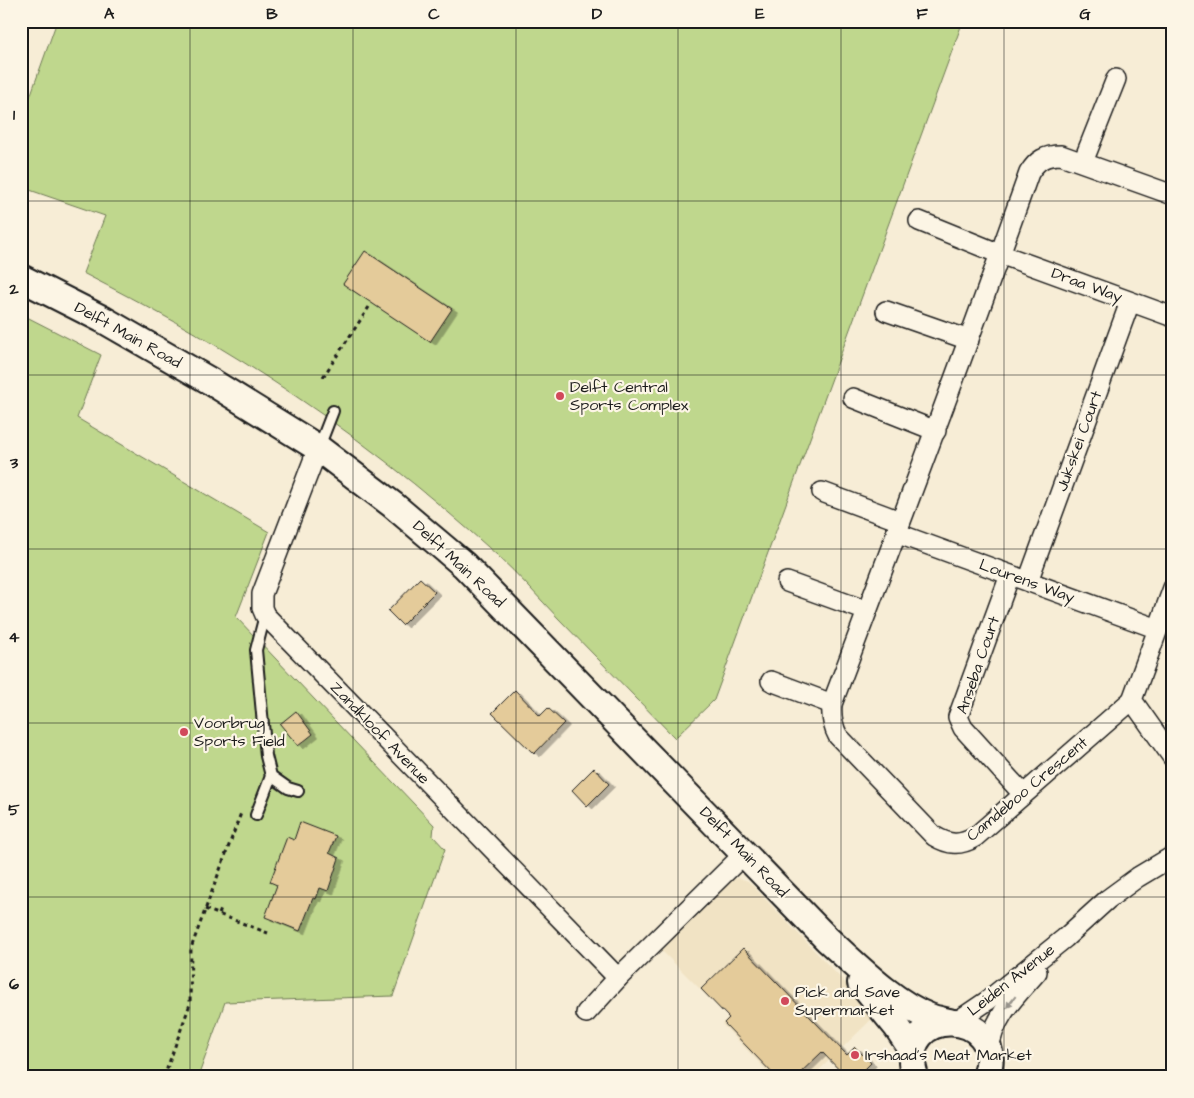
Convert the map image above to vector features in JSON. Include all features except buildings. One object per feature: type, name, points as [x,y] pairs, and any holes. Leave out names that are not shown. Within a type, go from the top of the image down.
[{"type":"street","points":[[1083,162],[1116,79]]},
{"type":"street","name":"Camdeboo Crescent","points":[[1173,195],[1061,155],[1041,158],[1029,173],[936,432],[898,527],[832,704],[832,721],[838,736],[934,836],[951,844],[960,844],[975,837],[1132,700],[1173,588]]},
{"type":"street","points":[[919,221],[1000,254]]},
{"type":"street","name":"Draa Way","points":[[1000,254],[1173,317]]},
{"type":"street","name":"Delft Main Road","points":[[21,278],[112,324],[210,381],[318,448],[393,505],[464,564],[827,939],[870,977],[913,1010],[932,1018],[967,1025],[977,1032],[984,1040],[988,1068]]},
{"type":"street","name":"Jukskei Court","points":[[1019,578],[1130,302]]},
{"type":"street","points":[[886,311],[969,340]]},
{"type":"street","points":[[853,398],[936,432]]},
{"type":"street","points":[[265,615],[262,608],[262,594],[318,448]]},
{"type":"street","points":[[822,492],[898,527]]},
{"type":"street","name":"Lourens Way","points":[[898,527],[1019,578],[1158,629]]},
{"type":"street","name":"Anseba Court","points":[[1019,578],[958,717],[963,728],[1023,794]]},
{"type":"street","points":[[787,582],[867,612]]},
{"type":"street","name":"Zandkloof Avenue","points":[[265,615],[618,978]]},
{"type":"street","points":[[771,680],[832,704]]},
{"type":"street","points":[[1132,700],[1173,758]]},
{"type":"street","points":[[586,1013],[618,978],[745,853]]},
{"type":"street","name":"Leiden Avenue","points":[[953,1022],[976,1010],[1065,938],[1108,900],[1173,856]]},
{"type":"street","name":"Leiden Avenue","points":[[988,1068],[992,1032],[1003,1013],[1065,938]]},
{"type":"street","name":"Delft Main Road","points":[[827,939],[897,1027],[912,1067]]},
{"type":"street","points":[[912,1067],[916,1041],[923,1033],[940,1023],[953,1022]]},
{"type":"lane","points":[[318,448],[333,411]]},
{"type":"lane","points":[[257,812],[271,776],[266,756],[256,650],[257,640],[265,615]]},
{"type":"lane","points":[[271,776],[288,788],[298,791]]},
{"type":"path","points":[[323,377],[369,307]]},
{"type":"path","points":[[164,1077],[190,1004],[191,948],[244,804],[257,812]]},
{"type":"path","points":[[219,914],[222,907]]},
{"type":"path","points":[[205,909],[268,933]]},
{"type":"shaded area","points":[[739,878],[748,881],[876,1015],[812,1077],[773,1077],[722,1024],[728,1017],[658,947],[728,881]]},
{"type":"green space","name":"Delft Central Sports Complex","points":[[57,21],[963,21],[714,700],[675,738],[521,578],[470,531],[385,461],[296,396],[221,348],[83,273],[105,216],[21,187],[21,122]]},
{"type":"green space","name":"Voorbrug Sports Field","points":[[21,314],[101,355],[77,418],[269,532],[236,617],[434,825],[433,836],[445,849],[393,996],[225,1002],[198,1077],[21,1077]]},
{"type":"place","name":"Delft Central Sports Complex","points":[[560,396]]},
{"type":"place","name":"Voorbrug Sports Field","points":[[184,732]]},
{"type":"place","name":"Pick and Save Supermarket","points":[[785,1001]]},
{"type":"place","name":"Irshaad's Meat Market","points":[[855,1055]]}]
